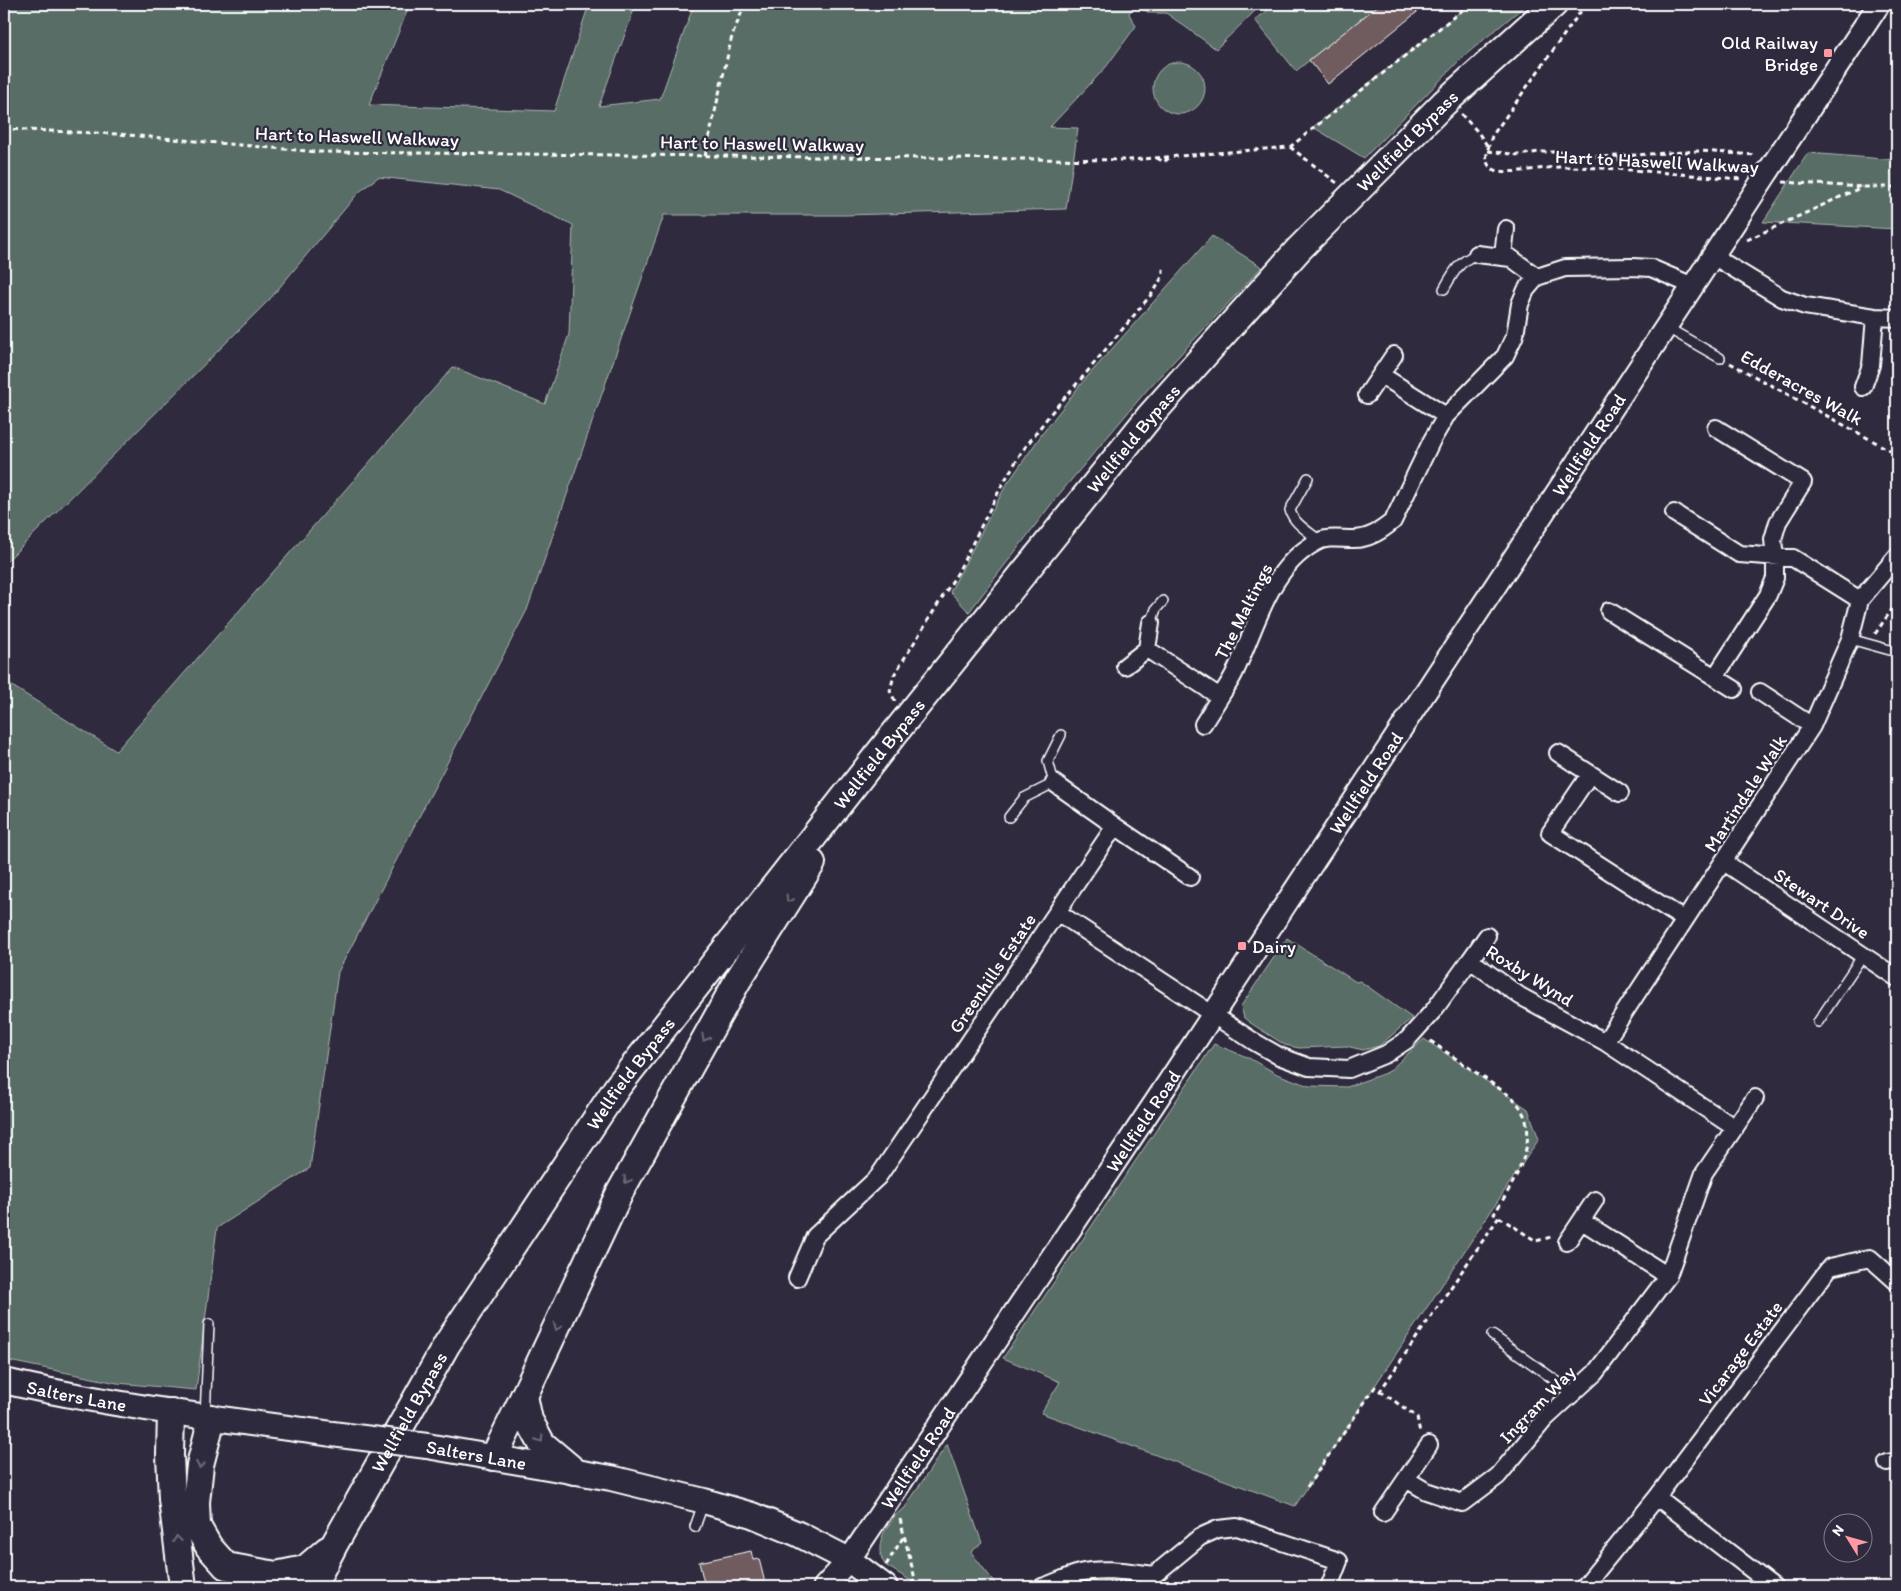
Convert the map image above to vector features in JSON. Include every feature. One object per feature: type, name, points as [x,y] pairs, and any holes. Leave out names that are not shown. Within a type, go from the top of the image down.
[{"type":"main road","name":"Wellfield Bypass","points":[[312,1587],[447,1344],[618,1086],[908,717],[1150,416],[1298,250],[1352,194],[1444,102],[1554,4]]},
{"type":"main road","points":[[494,1458],[620,1192],[738,980],[890,740]]},
{"type":"main road","name":"Salters Lane","points":[[4,1381],[42,1390],[171,1412],[427,1446],[611,1478],[704,1501],[752,1516],[798,1534],[849,1560],[880,1584]]},
{"type":"main road","points":[[524,1396],[529,1420],[542,1444],[574,1471]]},
{"type":"main road","points":[[171,1412],[172,1499],[184,1587]]},
{"type":"main road","points":[[208,1417],[196,1502],[197,1526],[209,1547],[226,1566],[252,1587]]},
{"type":"main road","points":[[226,1566],[276,1575],[305,1569],[334,1545]]},
{"type":"street","name":"Wellfield Road","points":[[824,1587],[849,1560],[1214,1014],[1739,216],[1774,169],[1879,4]]},
{"type":"street","points":[[1503,256],[1506,229]]},
{"type":"street","points":[[1477,254],[1511,258],[1522,264],[1537,277]]},
{"type":"street","points":[[1713,256],[1782,298],[1805,306],[1875,318],[1897,318]]},
{"type":"street","points":[[1319,540],[1336,538],[1354,539],[1370,536],[1382,530],[1393,521],[1432,440],[1446,416],[1505,356],[1515,335],[1520,304],[1526,290],[1537,277],[1565,268],[1652,268],[1693,286]]},
{"type":"street","points":[[1863,387],[1871,365],[1875,318]]},
{"type":"street","points":[[1367,395],[1394,355]]},
{"type":"street","points":[[1381,375],[1446,416]]},
{"type":"street","points":[[1715,677],[1768,595],[1775,578],[1776,558],[1773,539],[1778,522],[1803,482],[1716,428]]},
{"type":"street","points":[[1674,513],[1739,554],[1794,558],[1860,600]]},
{"type":"street","name":"The Maltings","points":[[1203,724],[1234,675],[1273,586],[1287,566],[1302,550],[1319,540]]},
{"type":"street","name":"Martindale Walk","points":[[1605,1042],[1812,726],[1850,639],[1860,600],[1897,556]]},
{"type":"street","points":[[1610,611],[1734,689]]},
{"type":"street","points":[[1125,666],[1147,649],[1151,623]]},
{"type":"street","points":[[1147,649],[1220,697]]},
{"type":"street","points":[[1760,692],[1812,726]]},
{"type":"street","points":[[1558,753],[1620,793]]},
{"type":"street","points":[[1590,774],[1550,833],[1685,920]]},
{"type":"street","points":[[1054,783],[1190,877]]},
{"type":"street","points":[[1057,912],[1115,826]]},
{"type":"street","name":"Stewart Drive","points":[[1724,862],[1897,978]]},
{"type":"street","name":"Greenhills Estate","points":[[797,1278],[815,1236],[878,1177],[1057,912],[1214,1014]]},
{"type":"street","points":[[1470,960],[1487,936]]},
{"type":"street","name":"Roxby Wynd","points":[[1214,1014],[1253,1041],[1279,1056],[1309,1067],[1349,1069],[1386,1054],[1407,1040],[1434,1010],[1470,960],[1520,996],[1605,1042],[1735,1128]]},
{"type":"street","name":"Ingram Way","points":[[1406,1479],[1426,1491],[1462,1503],[1498,1476],[1545,1419],[1595,1373],[1668,1276],[1704,1173],[1755,1098]]},
{"type":"street","points":[[1567,1242],[1595,1200]]},
{"type":"street","points":[[1582,1221],[1668,1276]]},
{"type":"street","name":"Vicarage Estate","points":[[1584,1587],[1657,1496],[1830,1266],[1870,1258],[1897,1282]]},
{"type":"street","points":[[1383,1513],[1429,1445]]},
{"type":"street","points":[[1657,1496],[1774,1587]]},
{"type":"street","points":[[1042,1587],[1080,1573],[1099,1570],[1154,1575],[1200,1537],[1218,1529],[1237,1527],[1339,1561],[1329,1587]]},
{"type":"lane","points":[[1444,289],[1459,264],[1477,254]]},
{"type":"lane","points":[[1666,327],[1720,358]]},
{"type":"lane","points":[[1308,478],[1290,510],[1291,516],[1319,540]]},
{"type":"lane","points":[[1151,623],[1156,609],[1163,601]]},
{"type":"lane","points":[[1850,639],[1897,652]]},
{"type":"lane","points":[[1008,817],[1024,798],[1054,783],[1048,761],[1061,735]]},
{"type":"lane","points":[[1818,1022],[1863,955]]},
{"type":"lane","points":[[208,1417],[209,1324]]},
{"type":"lane","points":[[1492,1335],[1573,1393]]},
{"type":"lane","points":[[696,1527],[704,1501]]},
{"type":"path","points":[[705,156],[732,36],[745,4]]},
{"type":"path","points":[[1352,194],[1290,147],[1470,4]]},
{"type":"path","points":[[1488,150],[1492,136],[1586,4]]},
{"type":"path","points":[[1444,102],[1465,117],[1477,131],[1488,150]]},
{"type":"path","name":"Hart to Haswell Walkway","points":[[4,128],[117,134],[318,152],[1130,160],[1290,147]]},
{"type":"path","name":"Hart to Haswell Walkway","points":[[1745,179],[1558,167],[1522,171],[1496,170],[1489,165],[1486,159],[1488,150],[1519,155],[1559,152],[1602,157],[1700,150],[1774,169],[1862,187],[1897,187]]},
{"type":"path","points":[[1619,157],[1620,170]]},
{"type":"path","points":[[1745,240],[1862,187]]},
{"type":"path","points":[[908,717],[895,702],[890,690],[894,675],[958,572],[1002,485],[1021,453],[1051,412],[1088,372],[1155,290],[1163,275],[1163,268]]},
{"type":"path","name":"Edderacres Walk","points":[[1720,358],[1897,454]]},
{"type":"path","points":[[1416,1031],[1513,1098],[1522,1112],[1527,1130],[1521,1169],[1494,1214],[1536,1240],[1556,1236],[1567,1242]]},
{"type":"path","points":[[1380,1391],[1499,1217]]},
{"type":"path","points":[[1307,1487],[1375,1387],[1417,1417],[1421,1440],[1429,1445]]},
{"type":"path","points":[[886,1504],[898,1512],[915,1578],[910,1587]]},
{"type":"path","points":[[880,1584],[904,1536]]},
{"type":"green space","points":[[4,4],[410,4],[369,105],[554,111],[589,4],[636,4],[599,106],[660,99],[694,4],[1262,4],[1216,49],[1166,13],[1150,13],[1133,5],[1129,14],[1136,26],[1106,67],[1050,127],[1078,128],[1066,209],[845,215],[664,215],[527,610],[338,972],[310,1168],[217,1228],[196,1390],[117,1383],[4,1360],[4,681],[116,751],[453,367],[545,404],[569,334],[573,225],[499,190],[378,177],[358,193],[269,300],[4,564]]},
{"type":"green space","points":[[1276,4],[1380,4],[1296,71],[1255,20]]},
{"type":"green space","points":[[1470,4],[1527,4],[1463,57],[1364,158],[1313,127]]},
{"type":"green space","points":[[1174,62],[1184,62],[1198,69],[1205,83],[1205,93],[1198,107],[1184,114],[1174,114],[1164,110],[1157,103],[1153,93],[1153,83],[1157,73],[1164,66]]},
{"type":"green space","points":[[1808,153],[1897,160],[1897,229],[1763,222]]},
{"type":"green space","points":[[1212,236],[1262,267],[1147,390],[1056,498],[969,612],[950,592],[1005,487],[1042,434],[1080,385]]},
{"type":"green space","points":[[1287,938],[1356,982],[1360,981],[1412,1018],[1379,1046],[1363,1050],[1346,1046],[1299,1048],[1285,1045],[1252,1024],[1244,1018],[1241,1006]]},
{"type":"green space","points":[[1424,1039],[1528,1109],[1539,1139],[1295,1506],[1041,1413],[1060,1382],[1003,1358],[1214,1044],[1247,1057],[1277,1074],[1309,1086],[1347,1087],[1388,1072]]},
{"type":"green space","points":[[947,1444],[982,1543],[971,1552],[998,1587],[921,1587],[885,1565],[882,1559],[880,1544],[887,1528],[896,1515],[904,1509]]},
{"type":"green space","points":[[1120,1575],[1151,1587],[1055,1587],[1081,1578]]},
{"type":"building","points":[[1380,4],[1427,4],[1328,84],[1309,60]]},
{"type":"building","points":[[751,1551],[753,1560],[759,1559],[765,1583],[758,1585],[759,1587],[705,1587],[699,1562]]},
{"type":"place","name":"Old Railway Bridge","points":[[1828,53]]},
{"type":"place","name":"Dairy","points":[[1242,946]]}]
